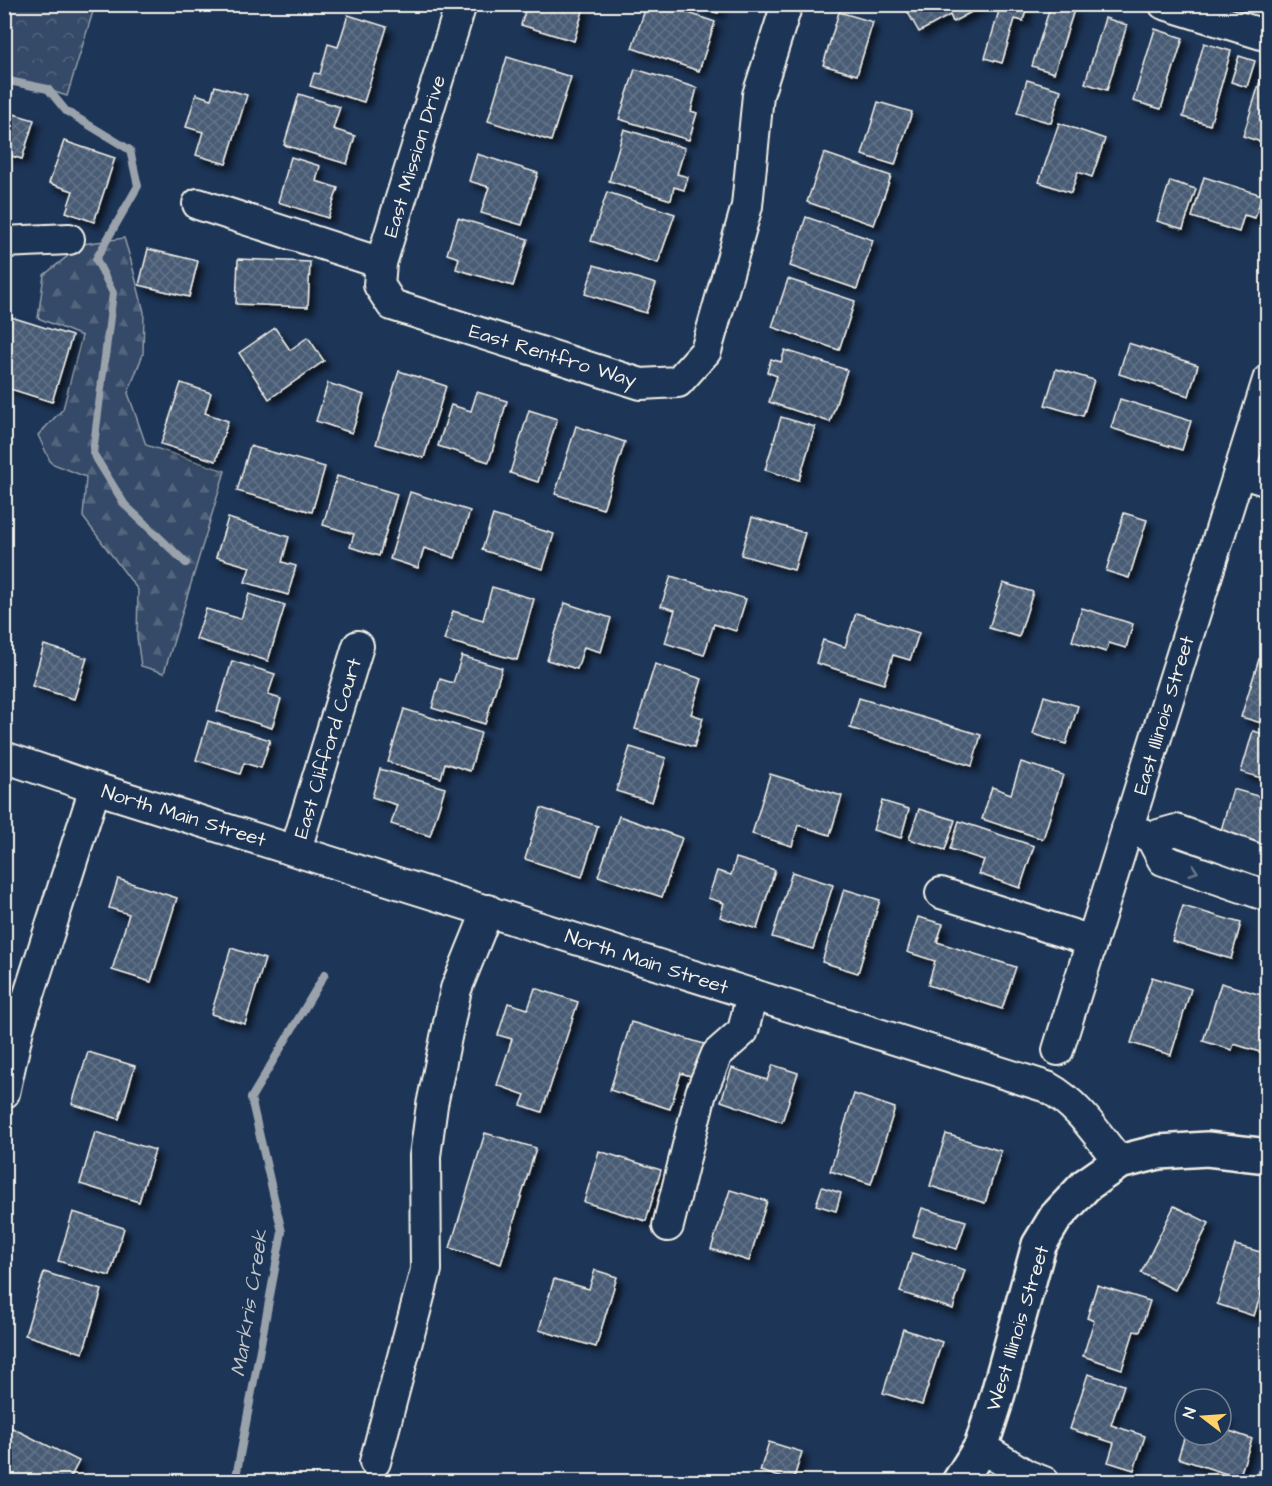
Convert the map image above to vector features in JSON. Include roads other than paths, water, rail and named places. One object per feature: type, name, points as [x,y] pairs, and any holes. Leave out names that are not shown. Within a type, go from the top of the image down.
[{"type":"main road","points":[[1119,1162],[1159,1152],[1207,1149],[1268,1156]]},
{"type":"main road","name":"West Illinois Street","points":[[958,1482],[981,1447],[996,1404],[1039,1245],[1056,1217],[1086,1185],[1119,1162]]},
{"type":"street","name":"East Mission Drive","points":[[392,305],[379,285],[381,263],[461,4]]},
{"type":"street","name":"East Rentfro Way","points":[[392,305],[641,384],[678,382],[706,351],[747,206],[758,95],[787,4]]},
{"type":"street","points":[[1164,4],[1268,36]]},
{"type":"street","points":[[198,204],[381,263]]},
{"type":"street","points":[[4,242],[69,239]]},
{"type":"street","name":"East Illinois Street","points":[[1058,1050],[1092,941],[1139,833],[1239,472],[1268,380]]},
{"type":"street","points":[[1239,472],[1268,481]]},
{"type":"street","name":"East Clifford Court","points":[[296,849],[358,646]]},
{"type":"street","name":"North Main Street","points":[[4,757],[95,788],[296,849],[1047,1087],[1063,1096],[1077,1109],[1119,1162]]},
{"type":"street","points":[[4,1093],[18,1029],[95,788]]},
{"type":"street","points":[[1139,833],[1176,830],[1268,863]]},
{"type":"street","points":[[1139,833],[1163,860],[1268,896]]},
{"type":"street","points":[[941,892],[1092,941]]},
{"type":"street","points":[[375,1462],[426,1270],[425,1156],[432,1105],[456,989],[488,910]]},
{"type":"street","points":[[668,1226],[701,1093],[717,1054],[743,1031],[752,994]]},
{"type":"street","points":[[981,1447],[1026,1475],[1044,1482]]},
{"type":"waterway","name":"Markris Creek","points":[[4,80],[48,89],[66,111],[130,150],[138,186],[96,259],[113,293],[93,453],[125,505],[186,563]]},
{"type":"waterway","name":"Markris Creek","points":[[235,1482],[282,1232],[251,1098],[325,974]]}]
